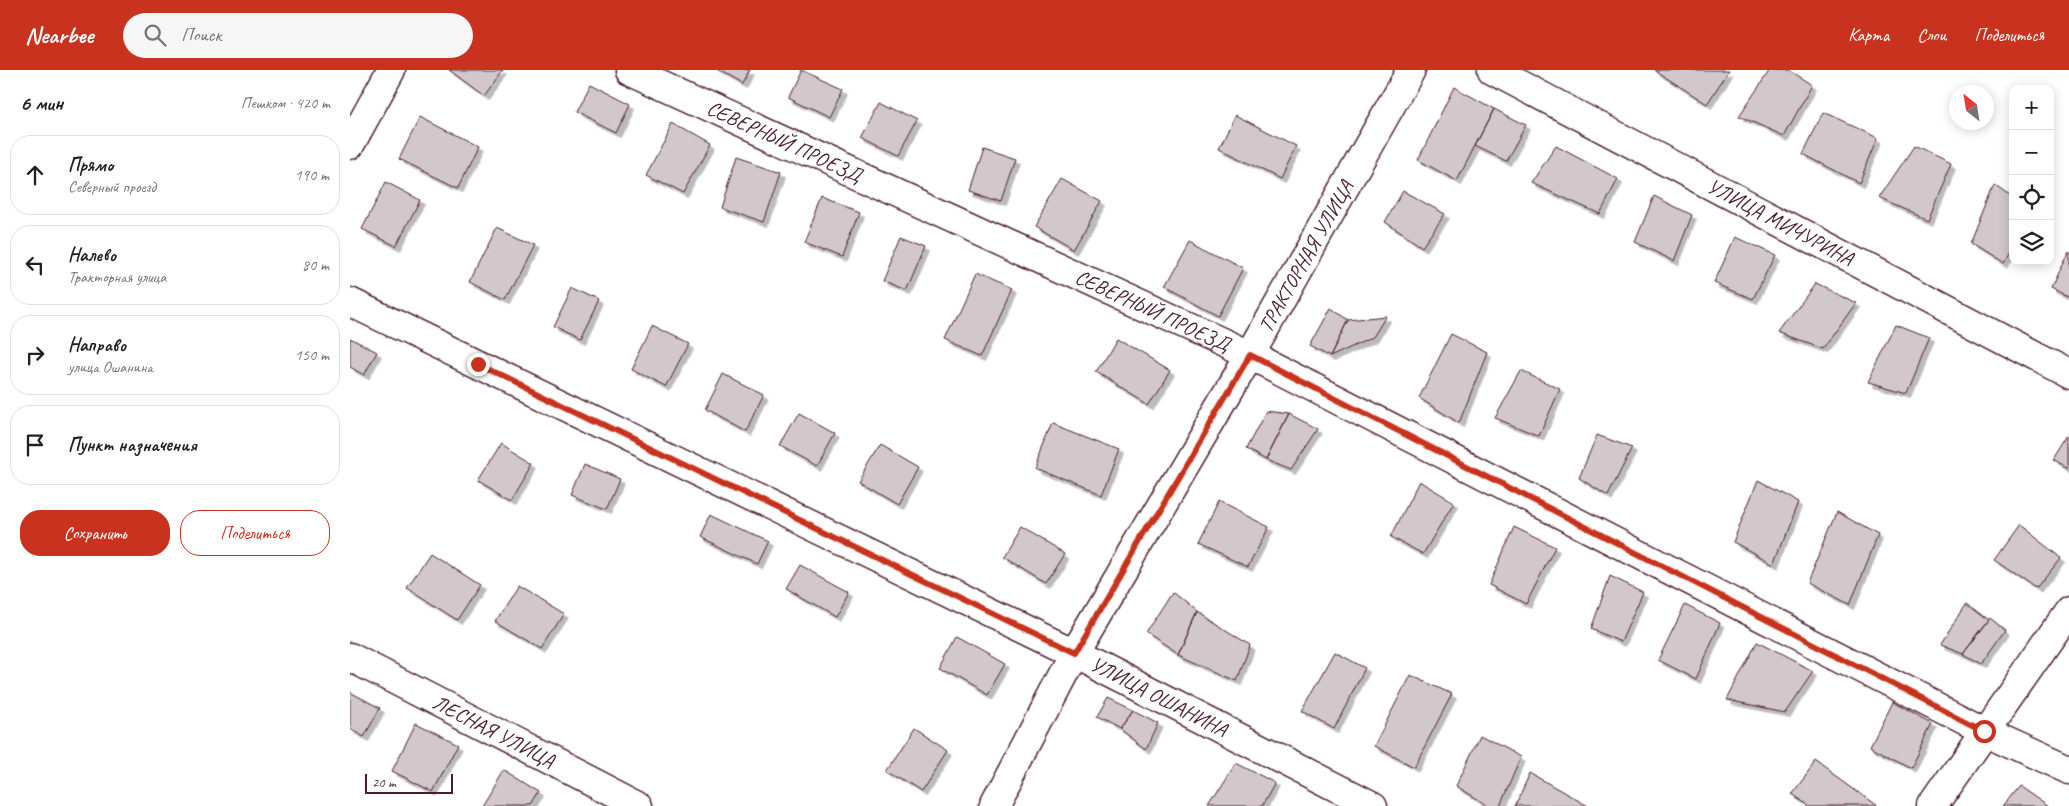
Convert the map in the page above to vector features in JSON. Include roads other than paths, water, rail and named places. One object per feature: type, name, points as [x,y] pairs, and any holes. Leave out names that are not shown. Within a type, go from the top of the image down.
[{"type":"street","points":[[350,145],[391,70]]},
{"type":"street","name":"СЕВЕРНЫЙ ПРОЕЗД","points":[[629,70],[1250,355],[1984,731],[2069,770]]},
{"type":"street","name":"ТРАКТОРНАЯ УЛИЦА","points":[[994,806],[1074,653],[1250,355],[1411,70]]},
{"type":"street","name":"УЛИЦА МИЧУРИНА","points":[[1492,70],[2069,374]]},
{"type":"street","name":"УЛИЦА ОШАНИНА","points":[[350,302],[1074,653],[1372,806]]},
{"type":"street","points":[[1933,806],[2069,611]]},
{"type":"street","name":"ЛЕСНАЯ УЛИЦА","points":[[350,657],[639,806]]}]
